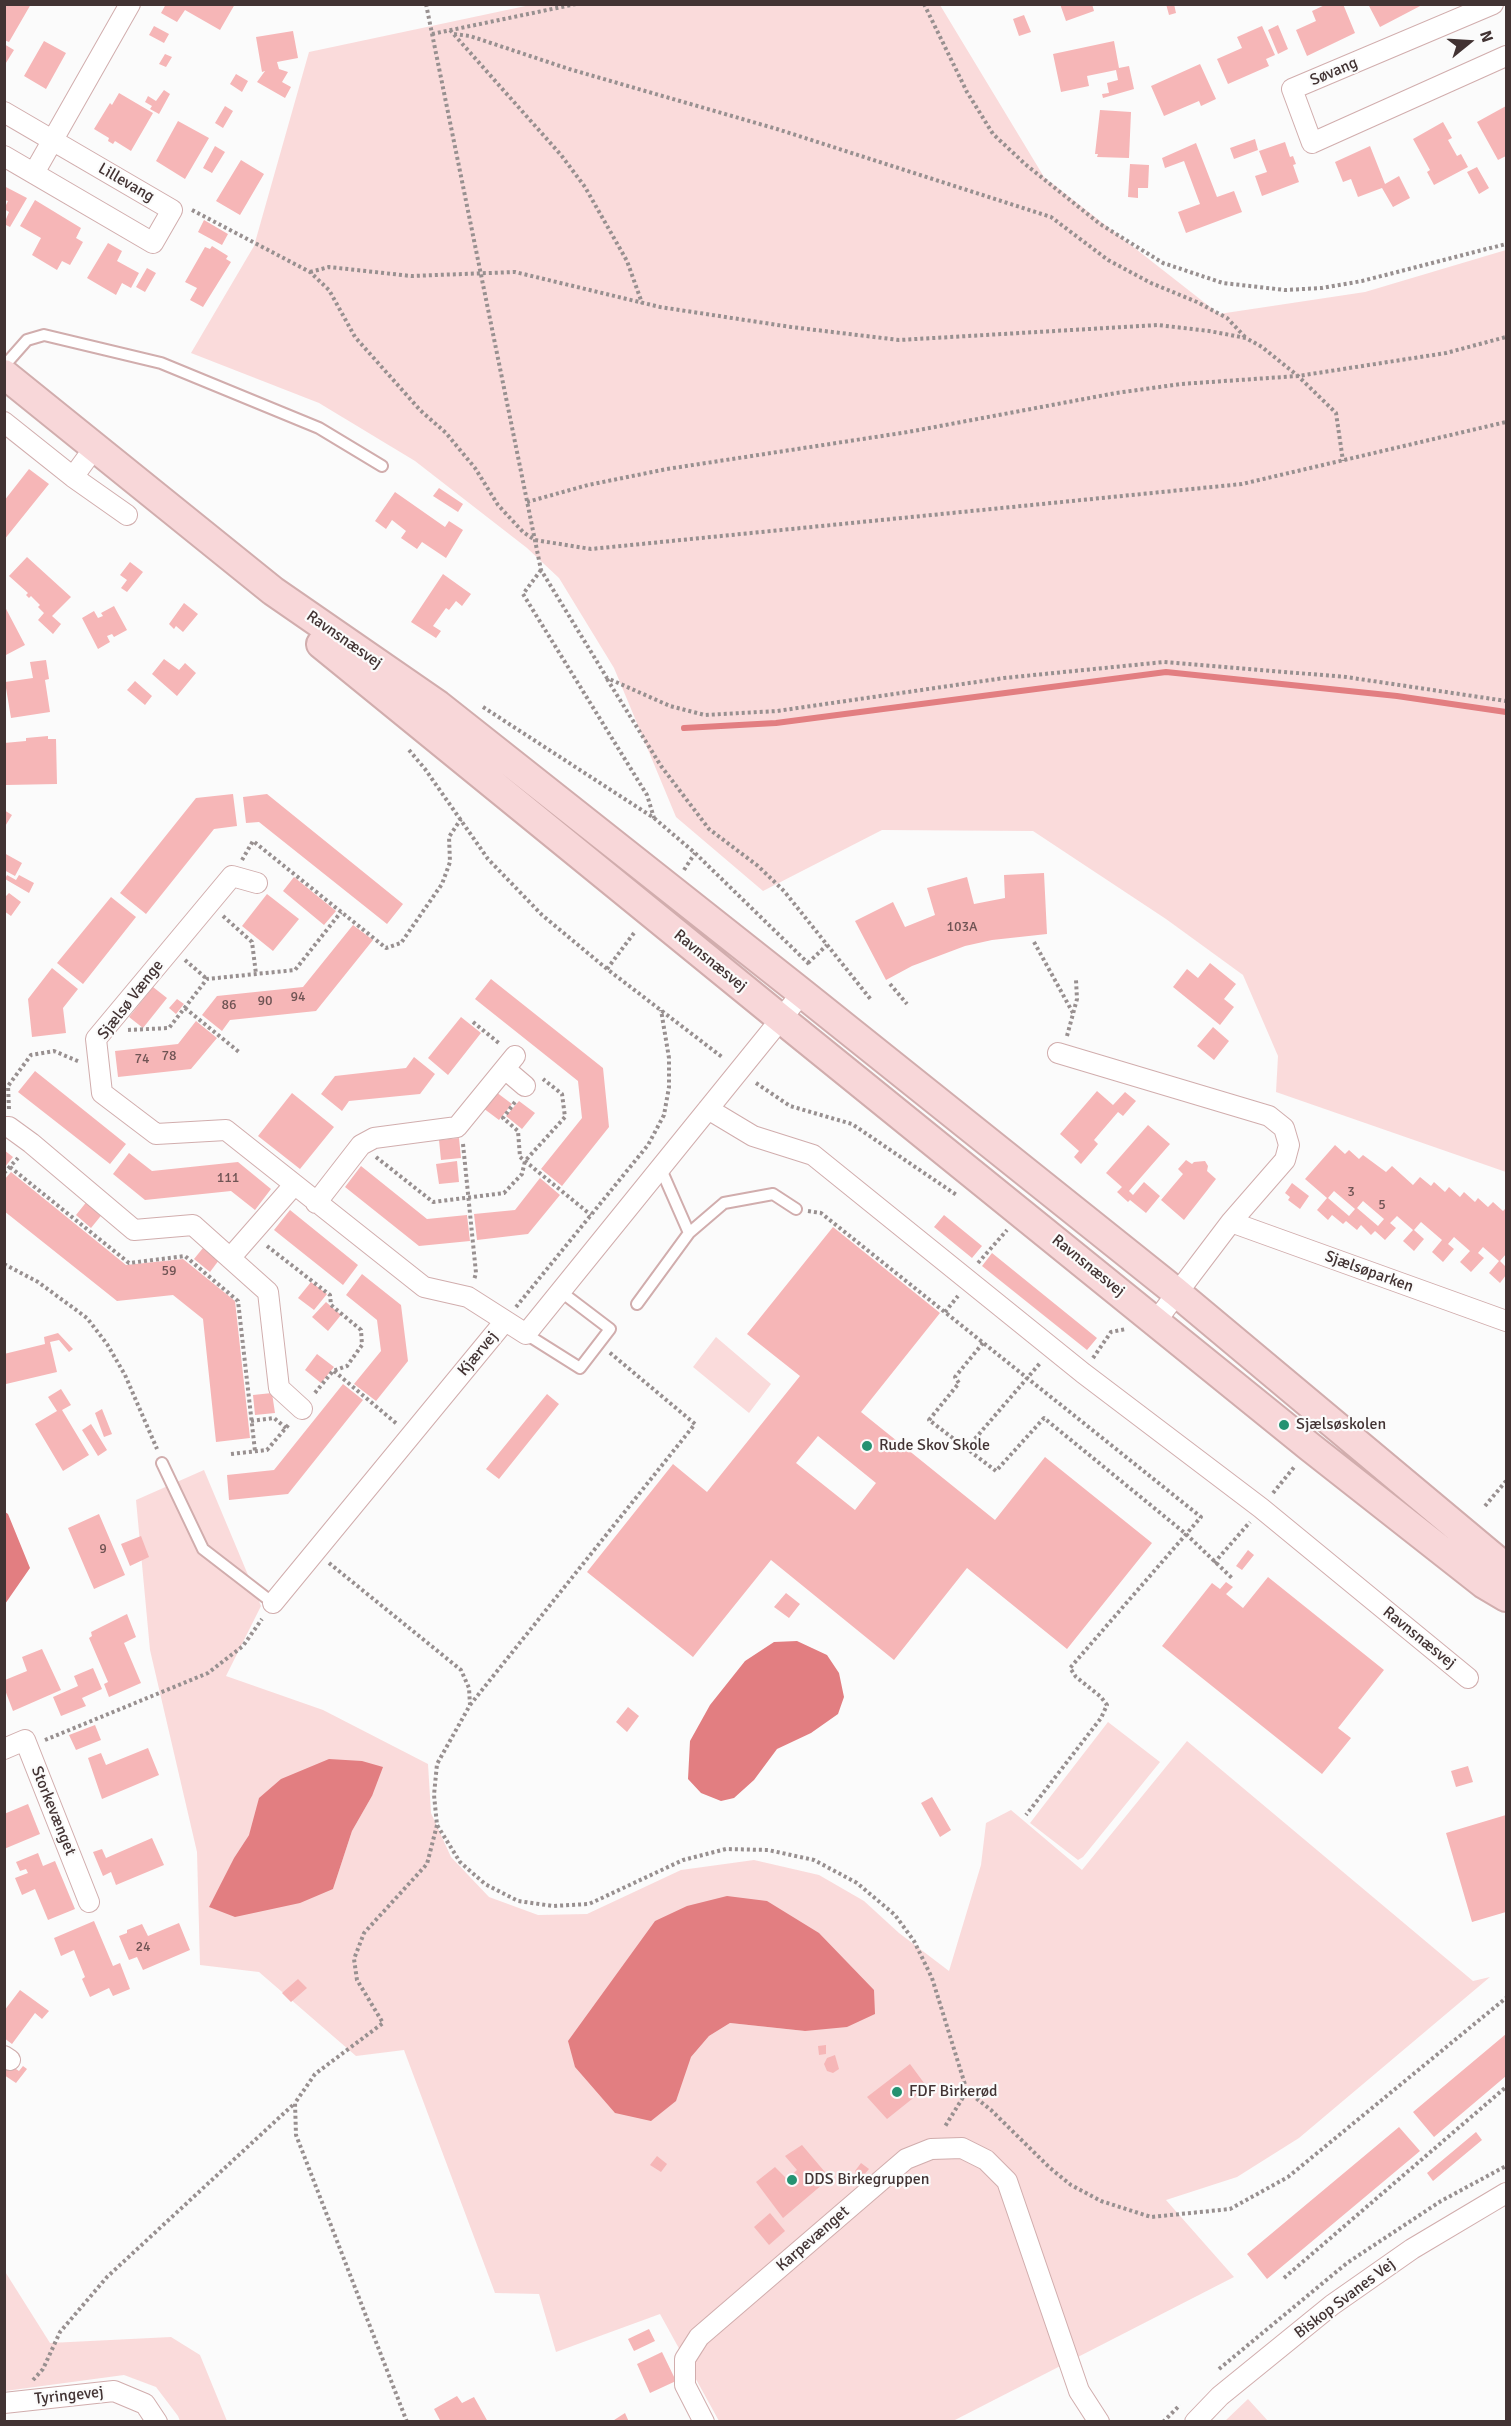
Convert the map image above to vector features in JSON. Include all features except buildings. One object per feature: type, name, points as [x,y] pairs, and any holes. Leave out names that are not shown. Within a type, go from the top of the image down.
[{"type":"main road","name":"Ravnsnæsvej","points":[[4,374],[273,591],[438,705],[802,993],[1176,1292],[1506,1568]]},
{"type":"main road","name":"Ravnsnæsvej","points":[[273,591],[327,650],[780,1018],[1144,1325],[1310,1447],[1484,1584],[1506,1597]]},
{"type":"street","points":[[34,173],[129,4]]},
{"type":"street","name":"Søvang","points":[[1493,4],[1292,89],[1312,143],[1506,56]]},
{"type":"street","name":"Lillevang","points":[[4,112],[172,210],[153,243],[4,156]]},
{"type":"street","points":[[4,422],[73,477],[127,515]]},
{"type":"street","points":[[73,477],[95,447]]},
{"type":"street","points":[[232,876],[257,883]]},
{"type":"street","name":"Sjælsø Vænge","points":[[232,876],[96,1038],[102,1093],[156,1134],[226,1130],[424,1287],[468,1297],[506,1321]]},
{"type":"street","name":"Kjærvej","points":[[273,1603],[506,1321],[526,1334],[802,993]]},
{"type":"street","points":[[1060,1054],[1269,1116],[1284,1128],[1289,1145],[1285,1160],[1231,1222],[1176,1292],[1144,1325]]},
{"type":"street","points":[[316,1203],[361,1145],[374,1138],[457,1127],[510,1063],[525,1086]]},
{"type":"street","name":"Ravnsnæsvej","points":[[708,1109],[753,1136],[813,1155],[1083,1373],[1261,1508],[1468,1678]]},
{"type":"street","points":[[7,1127],[134,1230],[193,1225],[268,1292],[279,1388],[302,1409]]},
{"type":"street","points":[[231,1257],[294,1185]]},
{"type":"street","name":"Sjælsøparken","points":[[1231,1222],[1506,1321]]},
{"type":"street","points":[[4,1749],[25,1740]]},
{"type":"street","name":"Storkevænget","points":[[25,1740],[89,1902]]},
{"type":"street","name":"Karpevænget","points":[[704,2421],[685,2385],[686,2359],[699,2337],[906,2159],[931,2149],[962,2148],[986,2160],[1007,2181],[1079,2391],[1098,2421]]},
{"type":"street","name":"Biskop Svanes Vej","points":[[1195,2421],[1220,2396],[1332,2305],[1412,2249],[1506,2193]]},
{"type":"street","name":"Tyringevej","points":[[10,2402],[114,2391],[145,2404],[157,2421]]},
{"type":"lane","points":[[4,366],[27,340],[44,335],[161,363],[319,428],[382,466]]},
{"type":"lane","points":[[660,1167],[689,1233]]},
{"type":"lane","points":[[637,1304],[689,1233],[724,1203],[773,1194],[796,1209]]},
{"type":"lane","points":[[526,1334],[580,1368],[599,1344],[610,1329],[560,1291]]},
{"type":"lane","points":[[162,1463],[203,1549],[273,1603]]},
{"type":"path","points":[[426,4],[541,570],[661,766],[709,829],[759,866],[784,891],[872,1001]]},
{"type":"path","points":[[432,34],[452,32],[576,4]]},
{"type":"path","points":[[924,4],[967,92],[993,134],[1024,164],[1100,224],[1163,263],[1223,283],[1285,290],[1322,288],[1362,281],[1506,244]]},
{"type":"path","points":[[452,32],[561,155],[585,188],[627,261],[642,303]]},
{"type":"path","points":[[452,32],[569,69],[777,129],[1050,217],[1108,260],[1151,283],[1197,302],[1227,318],[1246,338],[1298,376],[1336,413],[1343,461]]},
{"type":"path","points":[[172,210],[191,210],[310,272],[329,290],[355,337],[420,410],[446,433],[475,468],[498,505],[523,532],[535,540],[591,549],[1242,484],[1506,422]]},
{"type":"path","points":[[310,272],[329,267],[411,276],[515,272],[642,303],[791,327],[899,340],[1158,325],[1246,338]]},
{"type":"path","points":[[527,502],[588,485],[667,469],[908,432],[1116,393],[1181,384],[1298,376],[1446,353],[1506,337]]},
{"type":"path","points":[[541,570],[523,594],[647,795],[654,818],[695,853],[681,874]]},
{"type":"path","points":[[607,678],[670,706],[705,716],[777,711],[1004,678],[1164,662],[1346,676],[1506,701]]},
{"type":"path","points":[[232,876],[253,841],[386,948],[401,943],[442,884],[450,862],[449,837],[461,819]]},
{"type":"path","points":[[209,904],[252,942],[256,974]]},
{"type":"path","points":[[172,949],[207,979],[295,970],[341,912]]},
{"type":"path","points":[[634,933],[607,969],[722,1057]]},
{"type":"path","points":[[1034,942],[1073,1013]]},
{"type":"path","points":[[808,964],[827,945]]},
{"type":"path","points":[[111,1021],[130,1031],[169,1028],[207,979]]},
{"type":"path","points":[[1060,1054],[1077,999],[1076,980]]},
{"type":"path","points":[[890,984],[907,1004]]},
{"type":"path","points":[[185,1008],[239,1052]]},
{"type":"path","points":[[506,1321],[648,1145],[664,1115],[669,1087],[669,1058],[661,1009]]},
{"type":"path","points":[[361,1145],[433,1202],[504,1193],[522,1174],[525,1161],[565,1118],[562,1094],[510,1063],[473,1022]]},
{"type":"path","points":[[7,1127],[6,1086],[32,1055],[54,1051],[100,1071]]},
{"type":"path","points":[[756,1083],[790,1106],[852,1124],[959,1197]]},
{"type":"path","points":[[525,1086],[503,1118],[518,1131],[520,1157],[591,1215]]},
{"type":"path","points":[[457,1127],[463,1138],[476,1273],[468,1297]]},
{"type":"path","points":[[10,1167],[129,1263],[186,1256],[238,1301],[255,1451]]},
{"type":"path","points":[[796,1209],[821,1213],[1201,1517],[1070,1668],[1076,1677],[1101,1697],[1107,1705],[1101,1718],[1026,1815]]},
{"type":"path","points":[[998,1223],[1014,1233]]},
{"type":"path","points":[[965,1278],[1008,1230]]},
{"type":"path","points":[[231,1455],[267,1450],[333,1371],[347,1366],[362,1345],[361,1330],[331,1305],[330,1295],[251,1234]]},
{"type":"path","points":[[4,1264],[38,1282],[87,1318],[107,1344],[125,1375],[162,1463]]},
{"type":"path","points":[[1083,1373],[1111,1332],[1144,1325]]},
{"type":"path","points":[[984,1342],[955,1377],[959,1383],[929,1420],[996,1471],[1044,1418],[1186,1533],[1214,1563],[1233,1579]]},
{"type":"path","points":[[10,2402],[43,2369],[60,2332],[107,2277],[295,2103],[315,2074],[383,2023],[357,1980],[354,1959],[364,1933],[427,1864],[437,1825],[434,1795],[437,1764],[470,1706],[695,1424],[599,1344]]},
{"type":"path","points":[[967,1448],[1053,1348]]},
{"type":"path","points":[[333,1371],[411,1435]]},
{"type":"path","points":[[251,1421],[274,1418],[285,1428]]},
{"type":"path","points":[[1214,1563],[1310,1447]]},
{"type":"path","points":[[1485,1506],[1506,1481]]},
{"type":"path","points":[[315,1551],[461,1670],[469,1688],[470,1706]]},
{"type":"path","points":[[25,1740],[43,1741],[208,1674],[243,1646],[273,1603]]},
{"type":"path","points":[[437,1825],[460,1862],[485,1884],[518,1900],[553,1906],[589,1904],[683,1860],[726,1849],[768,1850],[814,1860],[857,1883],[895,1915],[914,1941],[932,1978],[968,2091],[1071,2185],[1101,2201],[1151,2217],[1230,2209],[1288,2177],[1506,1998]]},
{"type":"path","points":[[1284,2278],[1506,2087]]},
{"type":"path","points":[[931,2149],[968,2091]]},
{"type":"path","points":[[295,2103],[296,2135],[407,2421]]},
{"type":"shaded area","points":[[535,4],[940,5],[1044,177],[1219,314],[1365,292],[1506,250],[1506,1172],[1276,1092],[1278,1056],[1243,975],[1166,919],[1033,831],[882,830],[763,891],[676,817],[614,668],[559,578],[527,548],[415,461],[319,403],[191,353],[254,246],[309,52]]},
{"type":"shaded area","points":[[716,1337],[771,1384],[749,1413],[693,1367]]},
{"type":"shaded area","points":[[204,1470],[261,1606],[226,1676],[323,1710],[428,1764],[431,1813],[451,1857],[489,1897],[538,1915],[587,1914],[681,1870],[754,1860],[819,1875],[864,1901],[899,1933],[949,1971],[981,1865],[986,1823],[1011,1810],[1082,1870],[1187,1741],[1473,1981],[1490,1977],[1299,2138],[1237,2177],[1166,2200],[1234,2277],[953,2421],[719,2421],[660,2314],[556,2352],[539,2294],[495,2293],[404,2050],[356,2056],[259,1972],[200,1965],[197,1852],[150,1650],[136,1500]],"holes":[[[372,1796],[352,1831],[333,1889],[210,1907],[234,1858],[249,1835]],[[767,1901],[805,2031],[730,2023],[709,2036],[691,2057]]]},
{"type":"shaded area","points":[[5,1512],[8,1514],[30,1568],[5,1604]]},
{"type":"shaded area","points":[[797,1641],[827,1655],[839,1673],[844,1697],[838,1714],[811,1733],[777,1749],[754,1780],[734,1798],[721,1801],[701,1793],[688,1779],[690,1741],[710,1705],[745,1661],[774,1642]]},
{"type":"shaded area","points":[[1108,1722],[1160,1762],[1083,1857],[1078,1860],[1030,1823]]},
{"type":"shaded area","points":[[329,1759],[362,1761],[383,1767],[372,1796],[352,1831],[333,1889],[300,1903],[235,1917],[209,1907],[234,1858],[249,1835],[259,1798],[281,1779]]},
{"type":"shaded area","points":[[727,1896],[767,1901],[819,1933],[874,1990],[875,2014],[847,2027],[805,2031],[730,2023],[709,2036],[691,2057],[676,2101],[651,2121],[615,2113],[575,2067],[568,2041],[655,1921],[687,1906]]},
{"type":"shaded area","points":[[4,2270],[50,2343],[171,2337],[200,2355],[227,2421],[180,2421],[156,2387],[124,2375],[5,2391]]},
{"type":"shaded area","points":[[1248,2399],[1268,2421],[1225,2421]]},
{"type":"waterway","points":[[684,728],[776,723],[1166,672],[1397,696],[1506,712]]},
{"type":"place","name":"Sjælsøskolen","points":[[1284,1425]]},
{"type":"place","name":"Rude Skov Skole","points":[[867,1446]]},
{"type":"place","name":"FDF Birkerød","points":[[897,2092]]},
{"type":"place","name":"DDS Birkegruppen","points":[[792,2180]]}]
